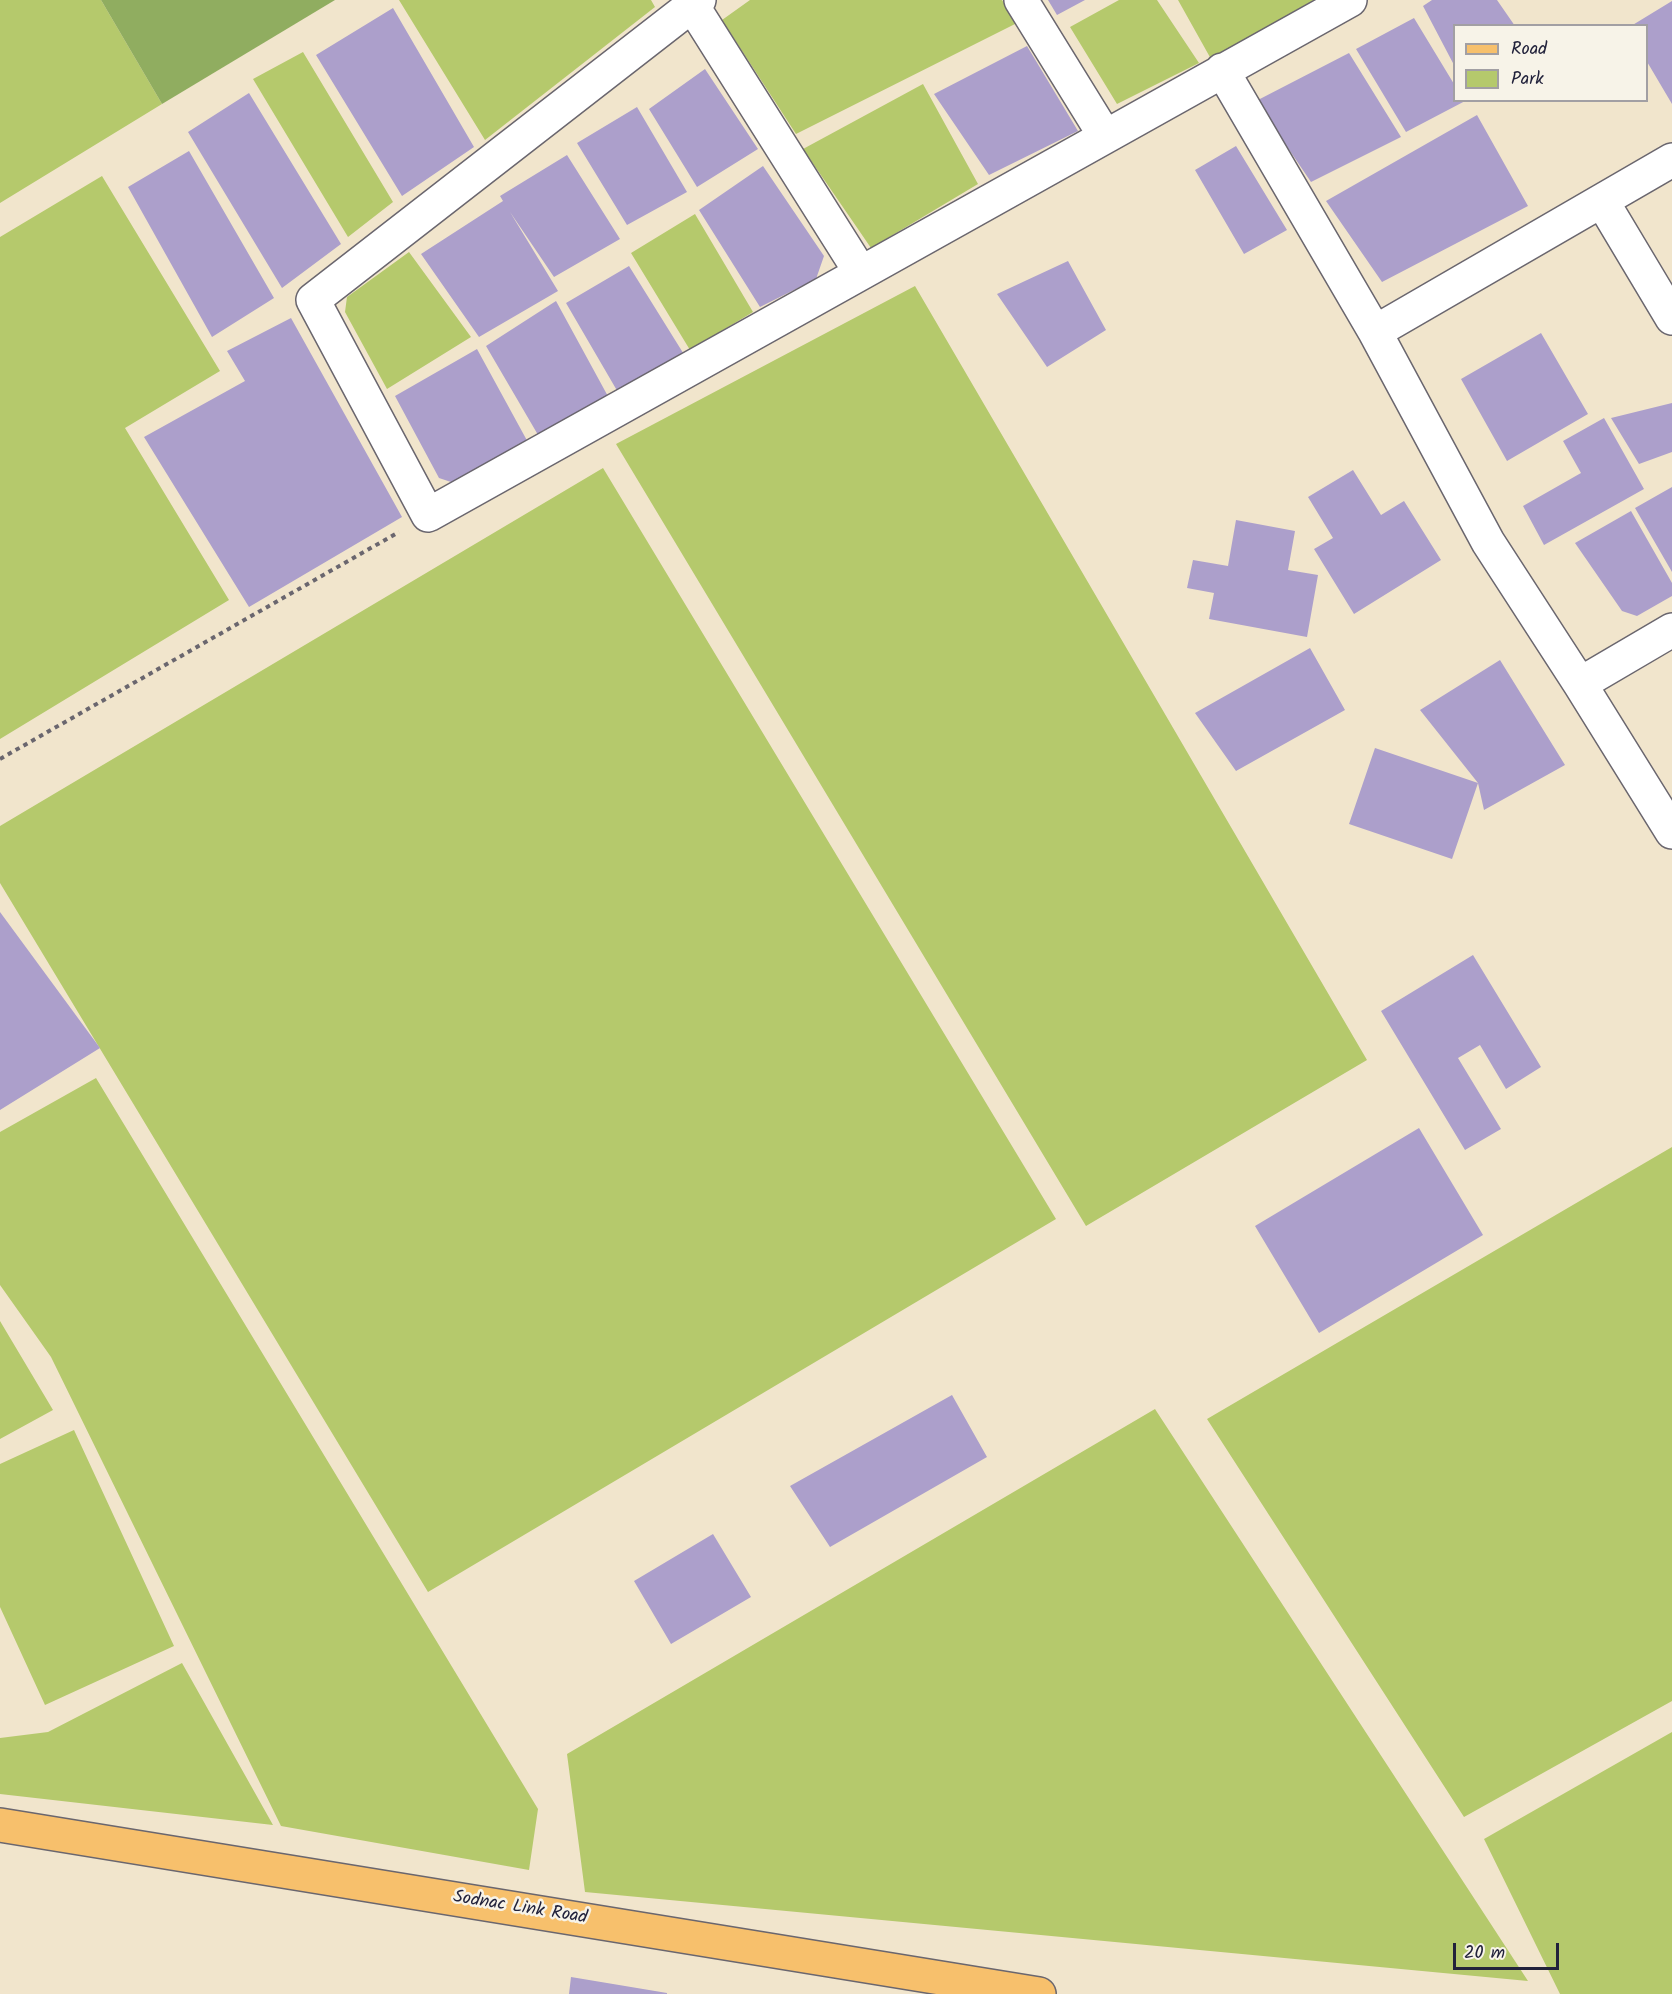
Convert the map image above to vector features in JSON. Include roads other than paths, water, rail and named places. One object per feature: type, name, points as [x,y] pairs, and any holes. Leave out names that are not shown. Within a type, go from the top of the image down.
[{"type":"main road","name":"Sodnac Link Road","points":[[0,1825],[1039,1994]]},
{"type":"street","points":[[1022,0],[1105,136]]},
{"type":"street","points":[[861,273],[695,3],[313,300],[428,515],[1350,0]]},
{"type":"street","points":[[1222,70],[1375,332],[1488,542],[1672,832]]},
{"type":"street","points":[[1375,332],[1672,160]]},
{"type":"street","points":[[1602,201],[1672,318]]},
{"type":"street","points":[[1580,684],[1672,630]]}]
